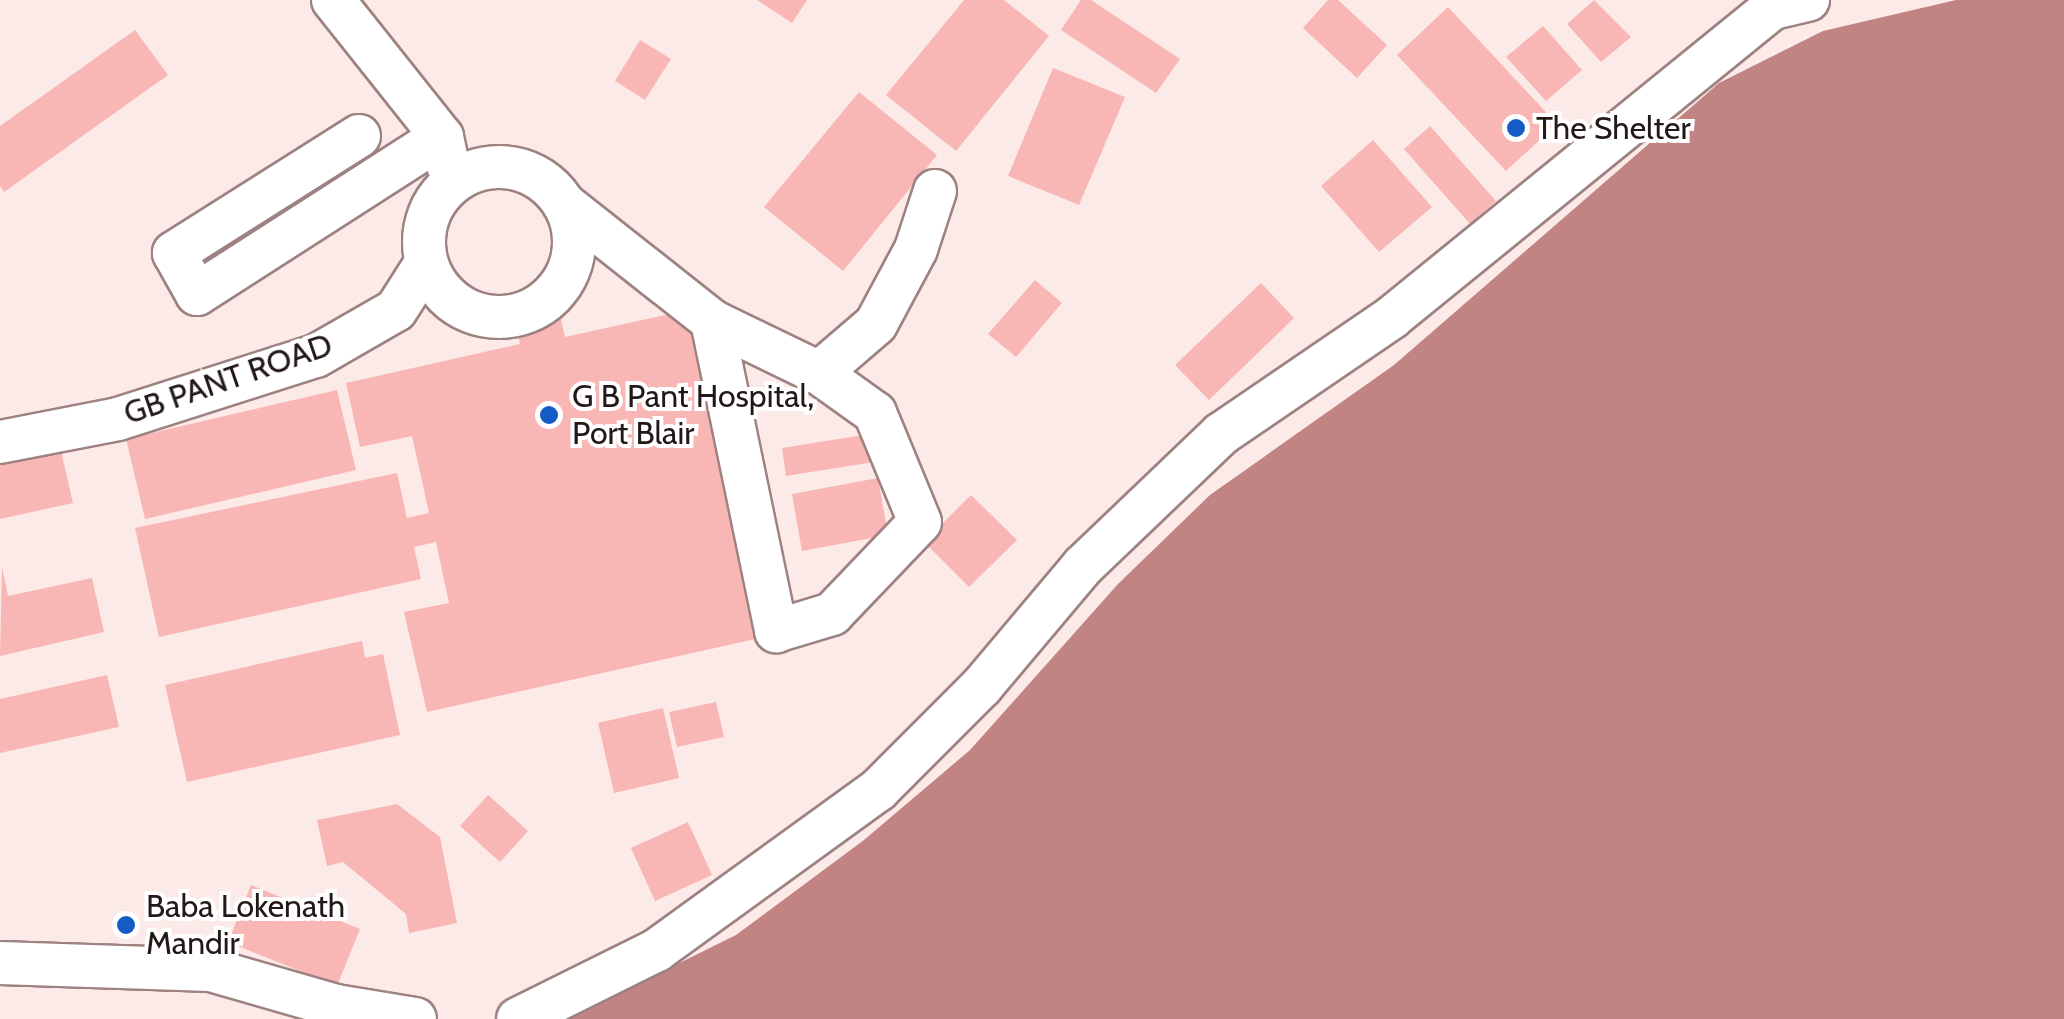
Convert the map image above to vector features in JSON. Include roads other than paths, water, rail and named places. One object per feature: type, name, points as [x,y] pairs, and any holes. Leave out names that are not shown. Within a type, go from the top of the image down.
[{"type":"street","points":[[333,0],[442,137],[452,183],[474,171],[500,168],[525,172],[547,184],[564,204],[712,321],[819,373],[875,413],[920,522],[832,614],[776,631],[712,321]]},
{"type":"street","points":[[518,1019],[657,950],[878,790],[982,686],[1082,566],[1220,434],[1391,318],[1784,3]]},
{"type":"street","points":[[358,136],[174,253],[197,294],[442,137]]},
{"type":"street","name":"GB PANT ROAD","points":[[0,442],[118,419],[316,356],[396,310],[426,263],[423,242],[427,220],[452,183]]},
{"type":"street","points":[[819,373],[876,324],[916,249],[935,191]]},
{"type":"street","points":[[426,263],[437,286],[455,304],[478,314],[504,317],[529,311],[550,297],[566,277],[573,253],[572,227],[564,204]]},
{"type":"street","points":[[566,277],[629,257]]},
{"type":"street","points":[[0,964],[211,970],[336,1006],[414,1019]]},
{"type":"place","name":"The Shelter","points":[[1516,128]]},
{"type":"place","name":"G B Pant Hospital, Port Blair","points":[[549,415]]},
{"type":"place","name":"Baba Lokenath Mandir","points":[[126,925]]}]
